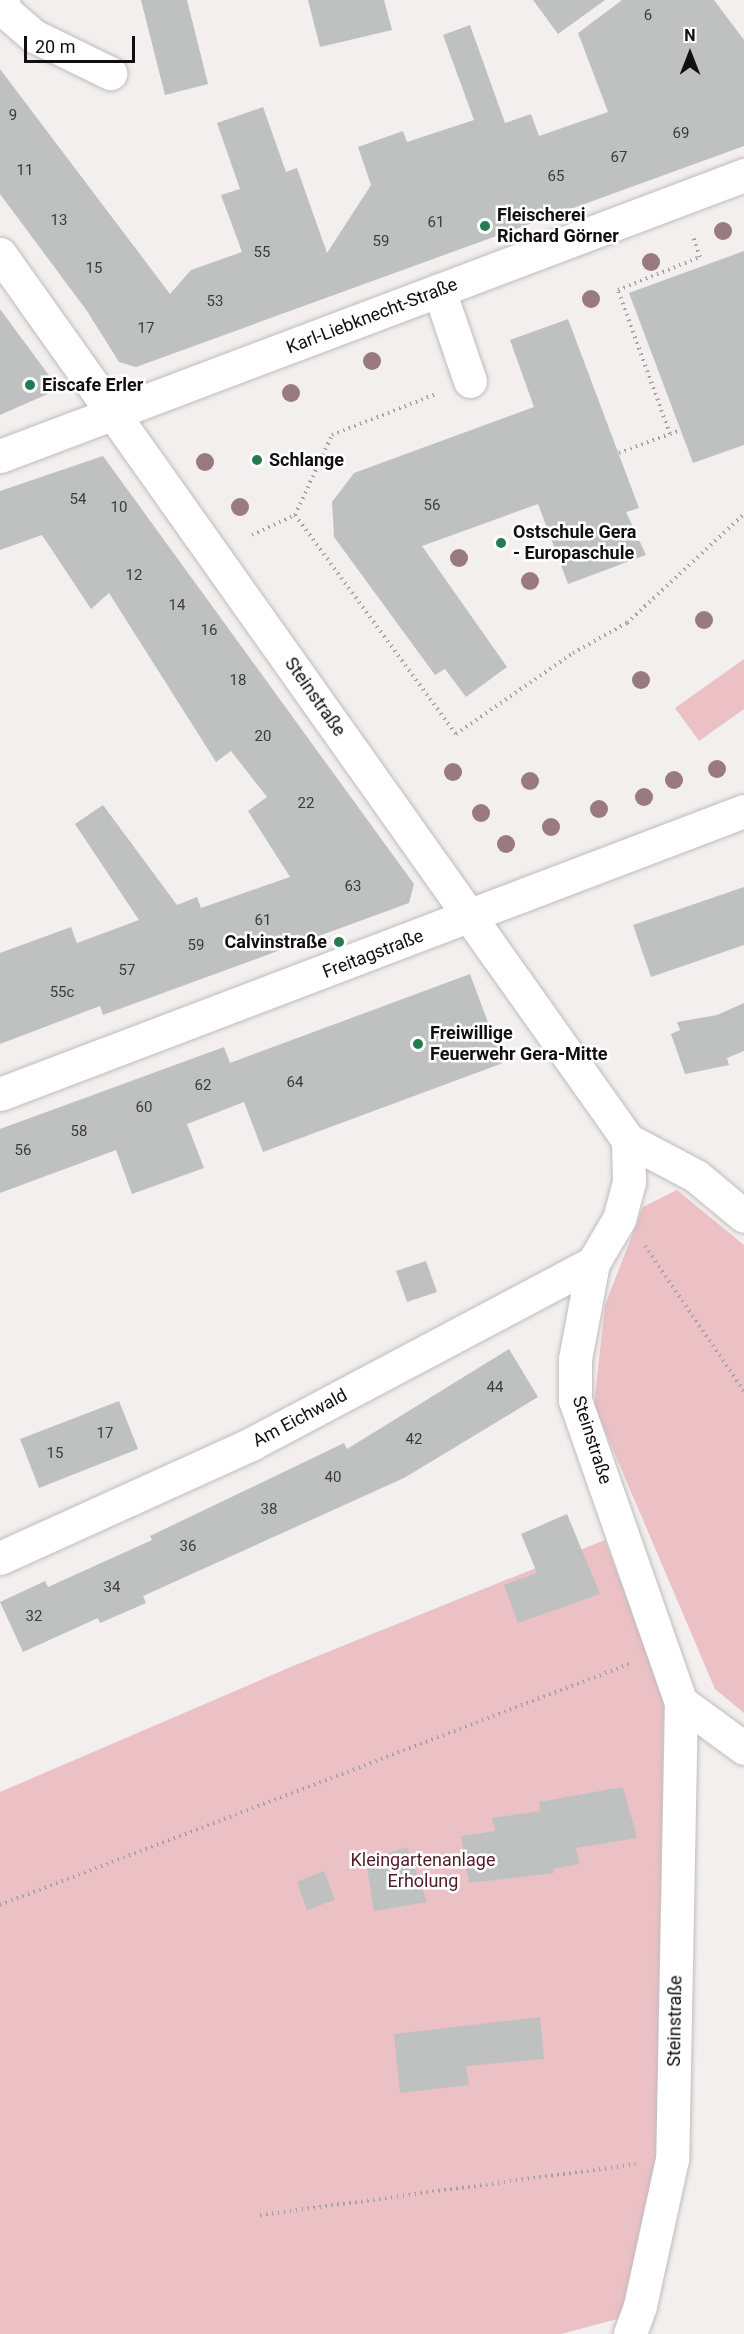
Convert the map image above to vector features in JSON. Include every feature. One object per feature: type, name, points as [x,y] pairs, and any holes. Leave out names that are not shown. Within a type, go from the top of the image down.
[{"type":"street","points":[[2,0],[6,12],[34,36],[110,73]]},
{"type":"street","name":"Karl-Liebknecht-Straße","points":[[0,456],[744,175]]},
{"type":"street","name":"Steinstraße","points":[[0,254],[116,412],[469,918],[628,1140],[696,1176],[744,1216]]},
{"type":"street","points":[[439,290],[471,381]]},
{"type":"street","name":"Freitagstraße","points":[[0,1094],[469,918],[744,810]]},
{"type":"street","name":"Steinstraße","points":[[628,1140],[629,1182],[619,1219],[593,1263],[574,1359],[575,1400],[681,1702],[672,2159],[640,2306],[630,2334]]},
{"type":"street","name":"Am Eichwald","points":[[0,1558],[251,1444],[593,1263]]},
{"type":"street","points":[[681,1702],[744,1748]]},
{"type":"path","points":[[670,434],[618,290],[700,257],[679,199]]},
{"type":"path","points":[[252,535],[295,515],[332,435],[471,381]]},
{"type":"path","points":[[619,453],[681,430]]},
{"type":"path","points":[[295,515],[456,735],[573,653],[627,623],[744,514]]},
{"type":"path","points":[[657,1259],[744,1391]]},
{"type":"path","points":[[0,1905],[663,1650]]},
{"type":"path","points":[[260,2215],[672,2159]]},
{"type":"green space","points":[[744,659],[744,709],[699,741],[675,708]]},
{"type":"green space","points":[[677,1190],[744,1245],[744,1713],[715,1689],[594,1405],[605,1305],[643,1207]]},
{"type":"green space","name":"Kleingartenanlage Erholung","points":[[605,1540],[664,1698],[656,2167],[644,2312],[561,2334],[0,2334],[0,1792],[293,1666]]},
{"type":"building","points":[[141,0],[187,0],[208,84],[165,95]]},
{"type":"building","points":[[308,0],[384,0],[392,30],[320,47]]},
{"type":"building","points":[[533,0],[605,0],[558,34]]},
{"type":"building","points":[[622,0],[714,0],[744,40],[744,146],[136,367],[119,362],[87,311],[0,194],[0,69],[170,294],[191,270],[242,252],[221,195],[240,189],[217,123],[263,107],[286,172],[297,168],[327,253],[371,185],[358,147],[403,131],[407,142],[474,120],[443,35],[470,25],[505,123],[531,114],[539,136],[608,112],[578,33]]},
{"type":"building","points":[[744,251],[744,445],[693,463],[629,293]]},
{"type":"building","points":[[0,309],[59,389],[0,415]]},
{"type":"building","points":[[568,319],[639,508],[626,512],[646,555],[568,584],[538,504],[422,546],[507,667],[466,697],[445,669],[435,675],[334,537],[332,502],[354,473],[534,407],[510,340]]},
{"type":"building","points":[[103,456],[414,884],[409,903],[103,1015],[100,1006],[0,1044],[0,953],[71,927],[77,943],[139,920],[75,824],[103,805],[177,905],[197,897],[201,908],[290,877],[248,811],[267,797],[231,751],[216,762],[109,593],[91,609],[42,535],[0,550],[0,491]]},
{"type":"building","points":[[744,887],[744,945],[651,977],[633,925]]},
{"type":"building","points":[[470,974],[503,1063],[263,1152],[244,1102],[187,1124],[204,1168],[132,1194],[116,1150],[0,1193],[0,1129],[224,1047],[230,1063]]},
{"type":"building","points":[[744,1003],[744,1051],[727,1058],[729,1065],[685,1074],[671,1034],[680,1030],[677,1022],[717,1015]]},
{"type":"building","points":[[426,1261],[437,1292],[407,1302],[396,1271]]},
{"type":"building","points":[[509,1349],[538,1397],[404,1478],[143,1596],[146,1603],[100,1623],[98,1618],[23,1652],[0,1602],[45,1581],[48,1587],[152,1540],[150,1536],[344,1443],[347,1449]]},
{"type":"building","points":[[119,1401],[138,1449],[39,1488],[20,1439]]},
{"type":"building","points":[[567,1514],[600,1594],[518,1623],[504,1585],[537,1573],[521,1534]]},
{"type":"building","points":[[623,1787],[637,1838],[576,1848],[579,1864],[553,1869],[554,1873],[469,1883],[461,1836],[495,1831],[492,1818],[540,1811],[539,1802]]},
{"type":"building","points":[[407,1847],[427,1902],[374,1911],[366,1861]]},
{"type":"building","points":[[324,1871],[335,1900],[307,1910],[297,1882]]},
{"type":"building","points":[[540,2017],[544,2059],[466,2066],[469,2085],[400,2093],[394,2034]]},
{"type":"place","name":"Fleischerei Richard Görner","points":[[485,226]]},
{"type":"place","name":"Eiscafe Erler","points":[[30,385]]},
{"type":"place","name":"Schlange","points":[[257,460]]},
{"type":"place","name":"Ostschule Gera - Europaschule","points":[[501,543]]},
{"type":"place","name":"Calvinstraße","points":[[339,942]]},
{"type":"place","name":"Freiwillige Feuerwehr Gera-Mitte","points":[[418,1044]]}]
